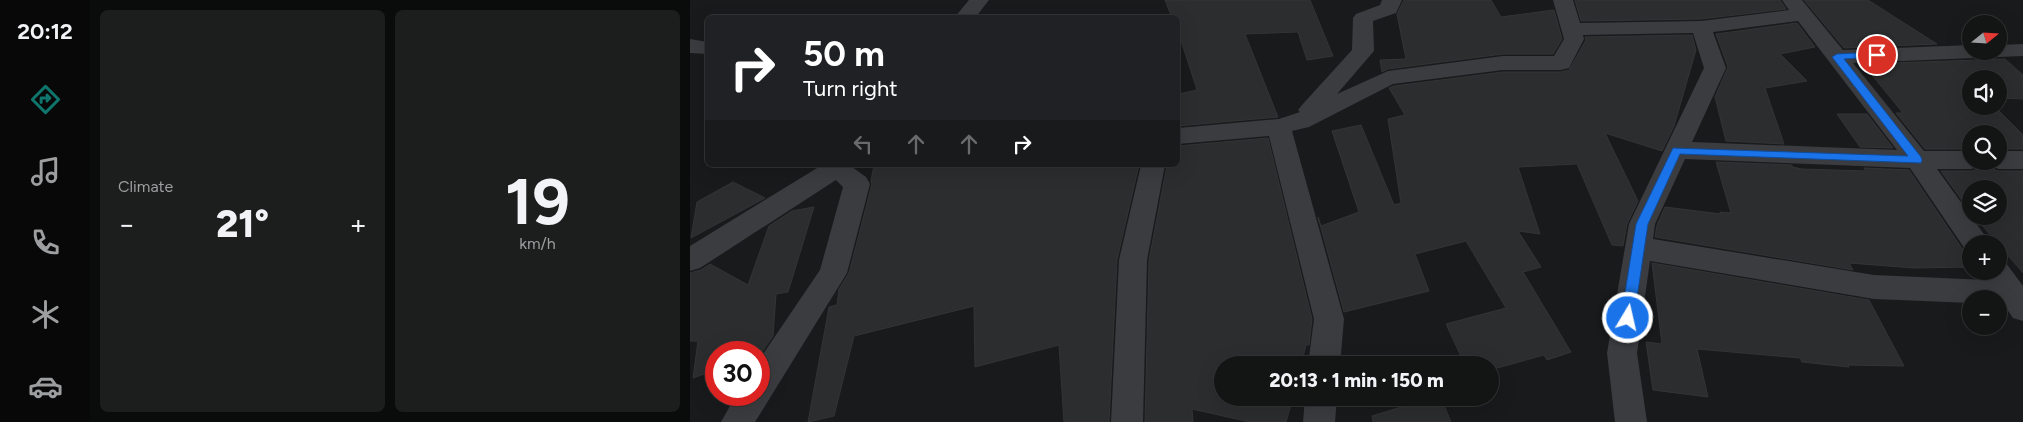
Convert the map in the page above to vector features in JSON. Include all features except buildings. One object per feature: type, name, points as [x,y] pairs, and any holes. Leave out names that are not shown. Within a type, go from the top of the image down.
[{"type":"street","points":[[966,15],[979,0]]},
{"type":"street","points":[[1290,124],[1363,51],[1363,18],[1389,9],[1392,0]]},
{"type":"street","points":[[1180,136],[1290,124],[1388,78],[1503,62],[1561,63],[1574,39],[1563,0]]},
{"type":"street","points":[[1570,29],[1701,27],[1798,7],[1917,160],[1971,235]]},
{"type":"street","points":[[1631,422],[1622,353],[1642,224],[1715,68],[1701,27]]},
{"type":"street","points":[[690,45],[695,48],[705,48]]},
{"type":"street","points":[[2008,51],[2023,50]]},
{"type":"street","points":[[1837,57],[1962,52]]},
{"type":"street","points":[[1290,124],[1329,319],[1325,356]]},
{"type":"street","points":[[1676,150],[1917,160],[1962,160]]},
{"type":"street","points":[[2007,160],[2023,160]]},
{"type":"street","points":[[690,260],[698,253],[840,167],[857,184],[833,272],[770,370]]},
{"type":"street","points":[[1127,422],[1133,260],[1153,167]]},
{"type":"street","points":[[1639,248],[1874,287],[2010,291]]},
{"type":"street","points":[[737,422],[747,406]]},
{"type":"street","points":[[1319,422],[1320,406]]},
{"type":"route","points":[[1628,318],[1642,224],[1676,150],[1917,160],[1837,57],[1877,55]]}]
